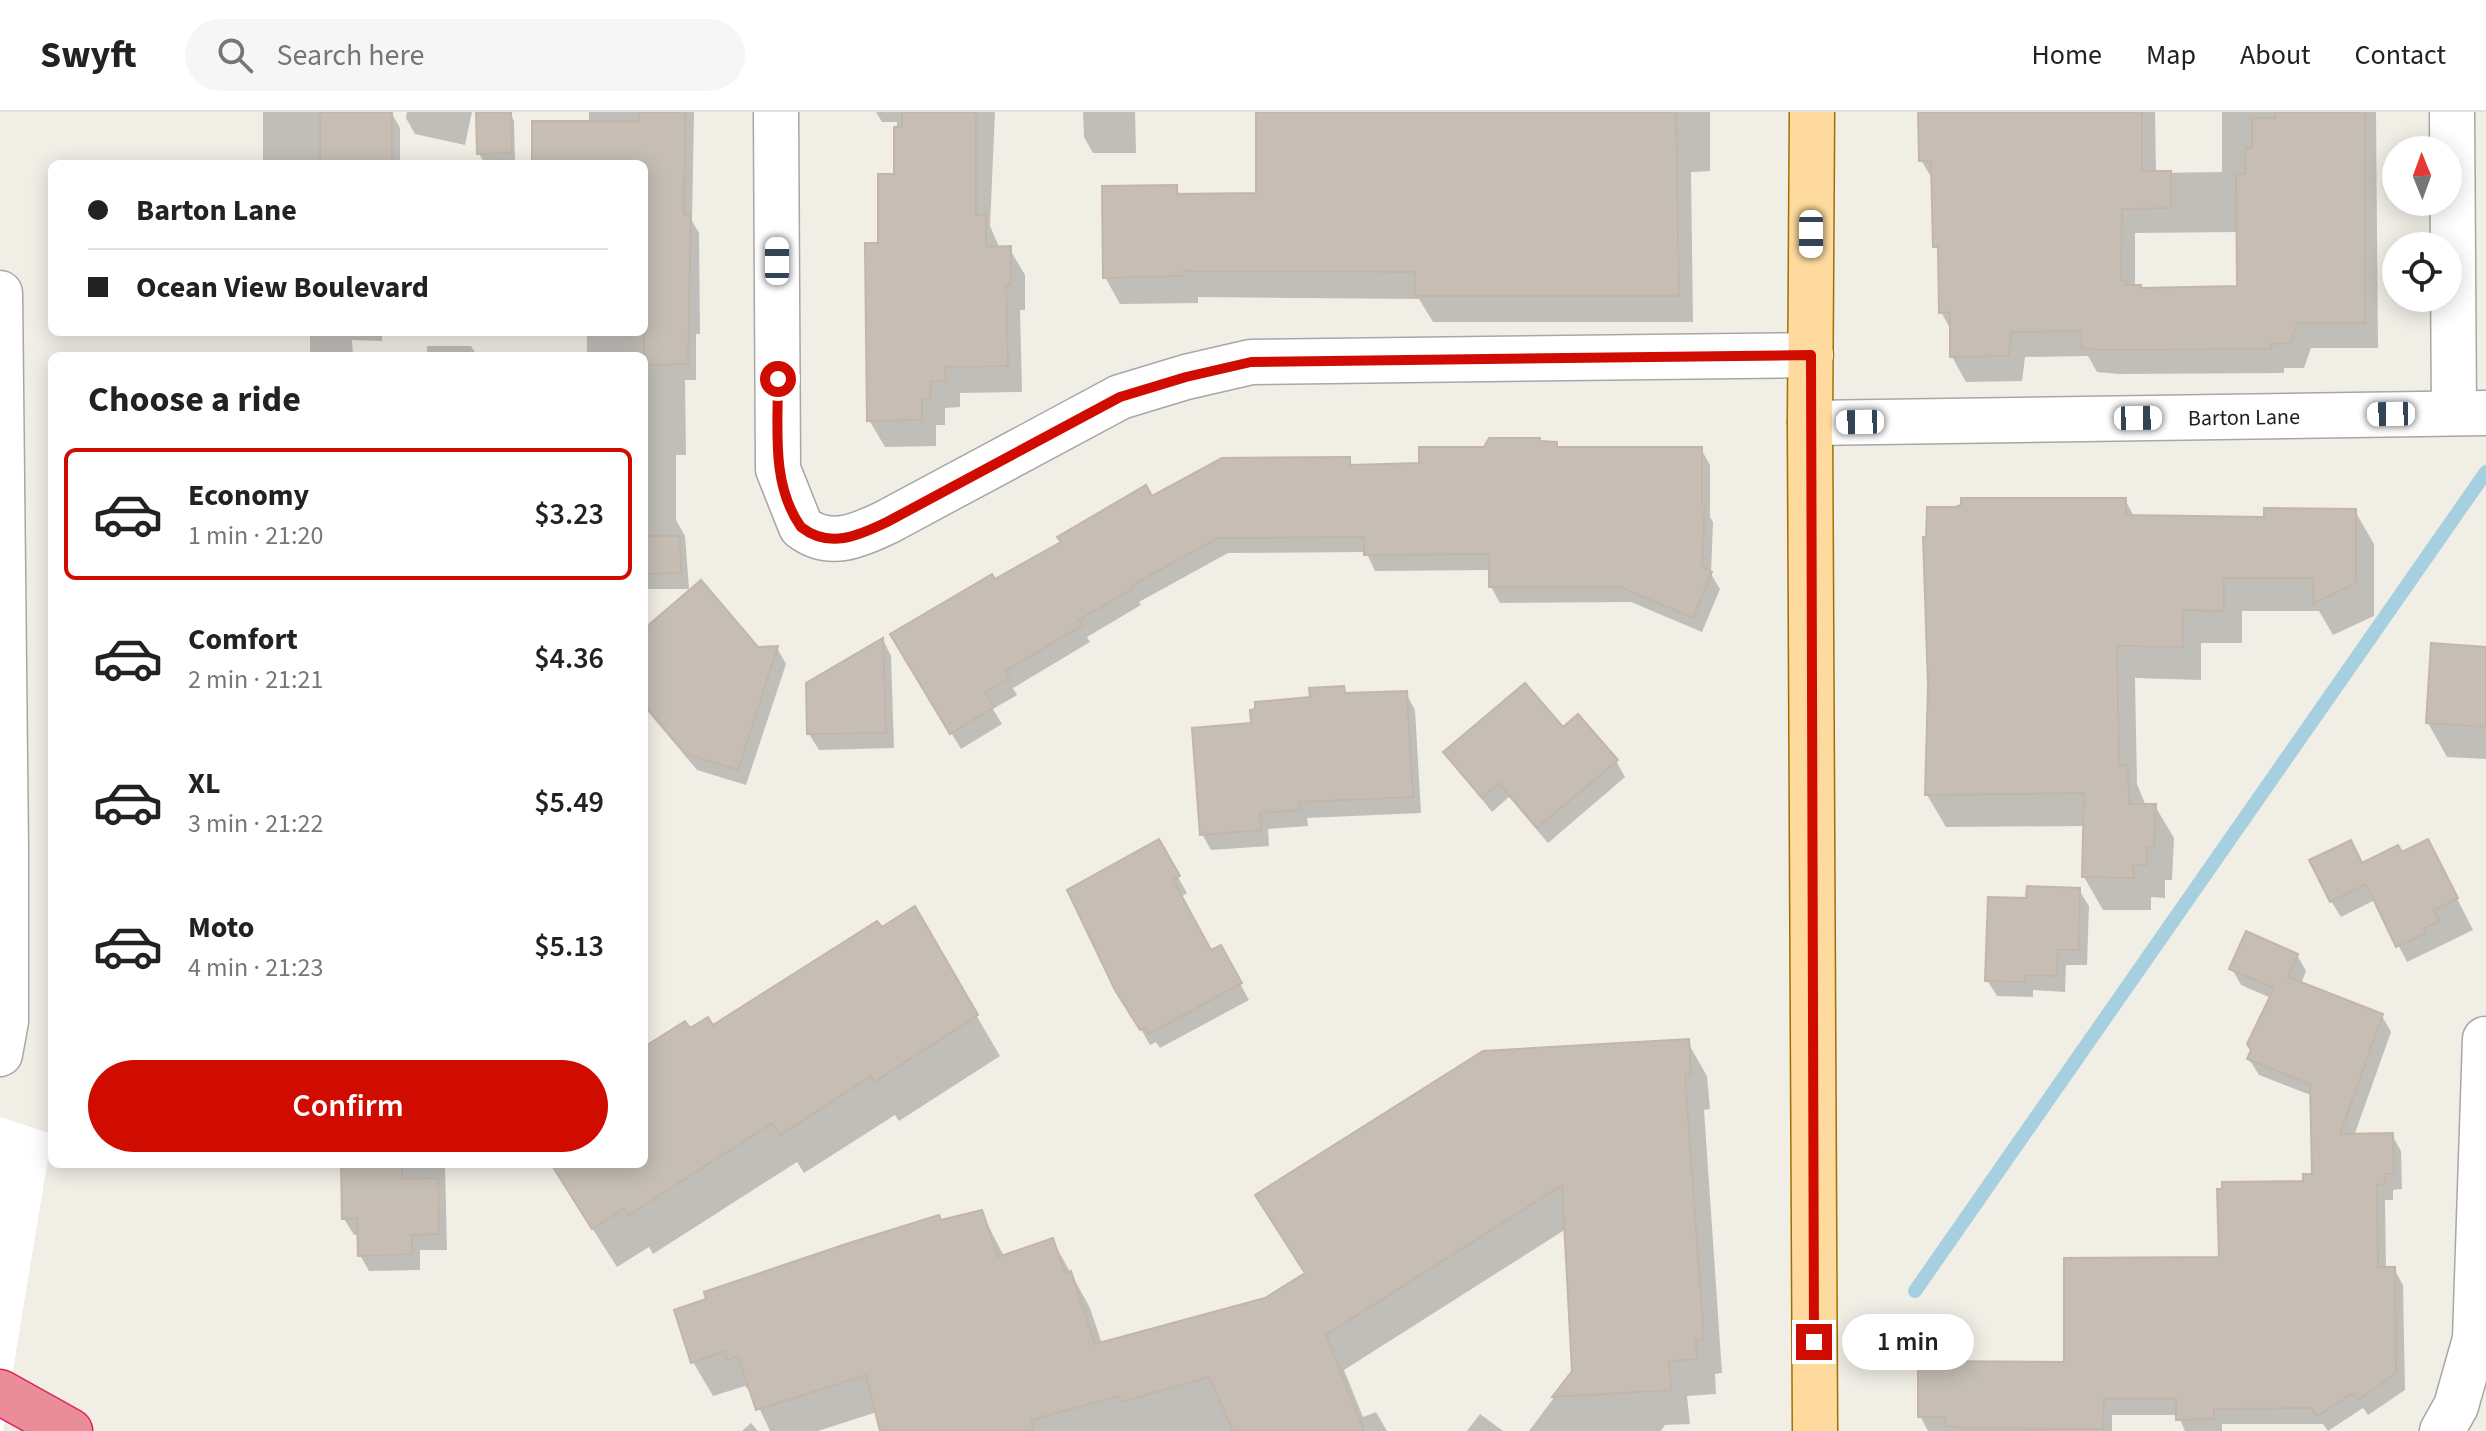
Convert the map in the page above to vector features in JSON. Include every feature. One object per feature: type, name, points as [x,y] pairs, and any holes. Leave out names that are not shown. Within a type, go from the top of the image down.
[{"type":"highway","points":[[0,1392],[70,1431]]},
{"type":"main road","points":[[1812,112],[1810,423],[1815,1431]]},
{"type":"street","points":[[776,112],[778,469],[801,527],[829,540],[846,539],[887,522],[1120,397],[1251,362],[1811,355]]},
{"type":"street","points":[[2452,112],[2470,413]]},
{"type":"street","points":[[0,293],[2,1032]]},
{"type":"street","name":"Barton Lane","points":[[1810,423],[2470,413]]},
{"type":"street","points":[[2442,1431],[2456,1406],[2475,1339],[2485,1039]]},
{"type":"pier","points":[[0,1117],[48,1133],[48,1158],[3,1431],[0,1431]]},
{"type":"building","points":[[320,112],[392,112],[392,160],[320,160]]},
{"type":"building","points":[[476,112],[511,112],[512,153],[477,154]]},
{"type":"building","points":[[639,112],[685,112],[684,215],[691,215],[688,364],[648,365],[648,352],[644,352],[644,336],[648,336],[648,160],[532,160],[532,121],[639,121]]},
{"type":"building","points":[[902,112],[976,112],[976,215],[986,215],[986,247],[1011,246],[1011,284],[1006,284],[1008,366],[945,367],[946,381],[931,381],[930,398],[922,399],[922,420],[867,421],[865,243],[878,243],[878,174],[894,174],[894,127],[902,127]]},
{"type":"building","points":[[1256,112],[1676,112],[1679,296],[1415,296],[1415,272],[1184,271],[1184,276],[1103,278],[1102,186],[1177,185],[1177,194],[1256,193]]},
{"type":"building","points":[[1918,112],[2142,112],[2142,171],[2171,171],[2171,208],[2122,209],[2121,281],[2126,281],[2126,285],[2141,285],[2141,288],[2237,286],[2236,174],[2245,174],[2245,148],[2252,148],[2252,118],[2275,118],[2275,112],[2365,112],[2365,323],[2297,323],[2291,343],[2271,344],[2271,349],[2103,350],[2081,348],[2080,331],[2011,332],[2009,356],[1950,357],[1950,312],[1939,313],[1938,247],[1933,247],[1931,161],[1919,161]]},
{"type":"building","points":[[1489,438],[1540,438],[1540,441],[1557,442],[1557,447],[1702,447],[1702,504],[1705,504],[1702,567],[1712,572],[1693,618],[1620,587],[1489,587],[1489,554],[1364,555],[1364,537],[1218,538],[1132,585],[1134,588],[1079,620],[1083,625],[1005,671],[1009,678],[985,692],[994,707],[950,734],[890,634],[992,574],[995,579],[1061,542],[1057,537],[1146,485],[1152,496],[1222,458],[1350,457],[1350,465],[1419,463],[1419,447],[1484,447]]},
{"type":"building","points":[[1961,498],[2126,498],[2126,515],[2264,517],[2264,508],[2356,509],[2356,583],[2313,604],[2313,578],[2224,578],[2224,611],[2183,610],[2183,647],[2117,646],[2119,765],[2128,765],[2129,804],[2156,804],[2154,847],[2147,847],[2147,865],[2133,865],[2134,878],[2082,877],[2084,793],[1925,795],[1928,686],[1923,537],[1926,537],[1927,507],[1955,507],[1961,505]]},
{"type":"building","points":[[648,536],[680,536],[681,573],[648,574]]},
{"type":"building","points":[[701,580],[758,647],[778,646],[738,770],[686,754],[648,709],[648,626]]},
{"type":"building","points":[[883,638],[886,733],[807,734],[806,683]]},
{"type":"building","points":[[2431,643],[2486,647],[2486,727],[2426,723]]},
{"type":"building","points":[[1525,683],[1563,727],[1578,714],[1618,760],[1537,828],[1499,783],[1482,798],[1443,752]]},
{"type":"building","points":[[1344,686],[1345,693],[1407,691],[1413,797],[1299,802],[1300,810],[1260,813],[1261,830],[1200,835],[1192,728],[1251,723],[1250,710],[1255,709],[1255,702],[1310,697],[1309,688]]},
{"type":"building","points":[[1159,839],[1180,876],[1173,880],[1211,950],[1221,945],[1242,983],[1149,1034],[1145,1027],[1140,1030],[1115,990],[1067,890]]},
{"type":"building","points":[[2428,839],[2458,898],[2434,910],[2440,921],[2424,928],[2426,933],[2396,947],[2366,884],[2330,902],[2309,860],[2351,840],[2362,863],[2398,845],[2402,852]]},
{"type":"building","points":[[2027,886],[2080,888],[2079,950],[2058,950],[2057,976],[2025,975],[2025,982],[1985,981],[1988,897],[2026,898]]},
{"type":"building","points":[[915,906],[978,1015],[874,1082],[871,1076],[780,1135],[772,1123],[629,1215],[624,1208],[592,1229],[554,1168],[648,1168],[648,1044],[685,1021],[690,1028],[708,1017],[713,1025],[877,921],[882,927]]},
{"type":"building","points":[[2246,931],[2298,954],[2288,977],[2383,1014],[2340,1134],[2393,1133],[2394,1174],[2385,1174],[2385,1184],[2377,1185],[2378,1267],[2395,1267],[2396,1373],[2358,1400],[2353,1393],[2317,1416],[2312,1408],[2214,1409],[2214,1419],[2176,1420],[2176,1399],[2104,1399],[2103,1429],[1966,1428],[1945,1426],[1945,1417],[1918,1417],[1918,1361],[2064,1362],[2064,1258],[2219,1257],[2217,1189],[2222,1189],[2222,1182],[2303,1181],[2303,1174],[2312,1174],[2310,1084],[2247,1059],[2251,1050],[2247,1044],[2274,988],[2229,969]]},
{"type":"building","points":[[1689,1039],[1691,1075],[1685,1075],[1704,1339],[1696,1340],[1697,1359],[1669,1361],[1671,1390],[1552,1397],[1572,1371],[1562,1185],[1326,1335],[1364,1431],[1233,1431],[1209,1377],[1121,1402],[1119,1396],[1031,1420],[1034,1431],[880,1431],[866,1375],[756,1410],[738,1356],[727,1360],[725,1351],[691,1363],[674,1310],[706,1299],[704,1292],[846,1244],[939,1215],[941,1220],[982,1210],[998,1257],[1053,1238],[1065,1274],[1071,1271],[1095,1344],[1265,1298],[1305,1273],[1255,1195],[1483,1051]]},
{"type":"building","points":[[341,1168],[402,1168],[402,1179],[438,1178],[439,1234],[412,1235],[412,1254],[358,1256],[357,1218],[342,1219]]},
{"type":"waterway","points":[[1915,1291],[2486,472]]},
{"type":"route","points":[[778,379],[778,469],[788,501],[801,527],[809,534],[829,540],[846,539],[867,532],[1120,397],[1251,362],[1811,355],[1814,1342]]}]
